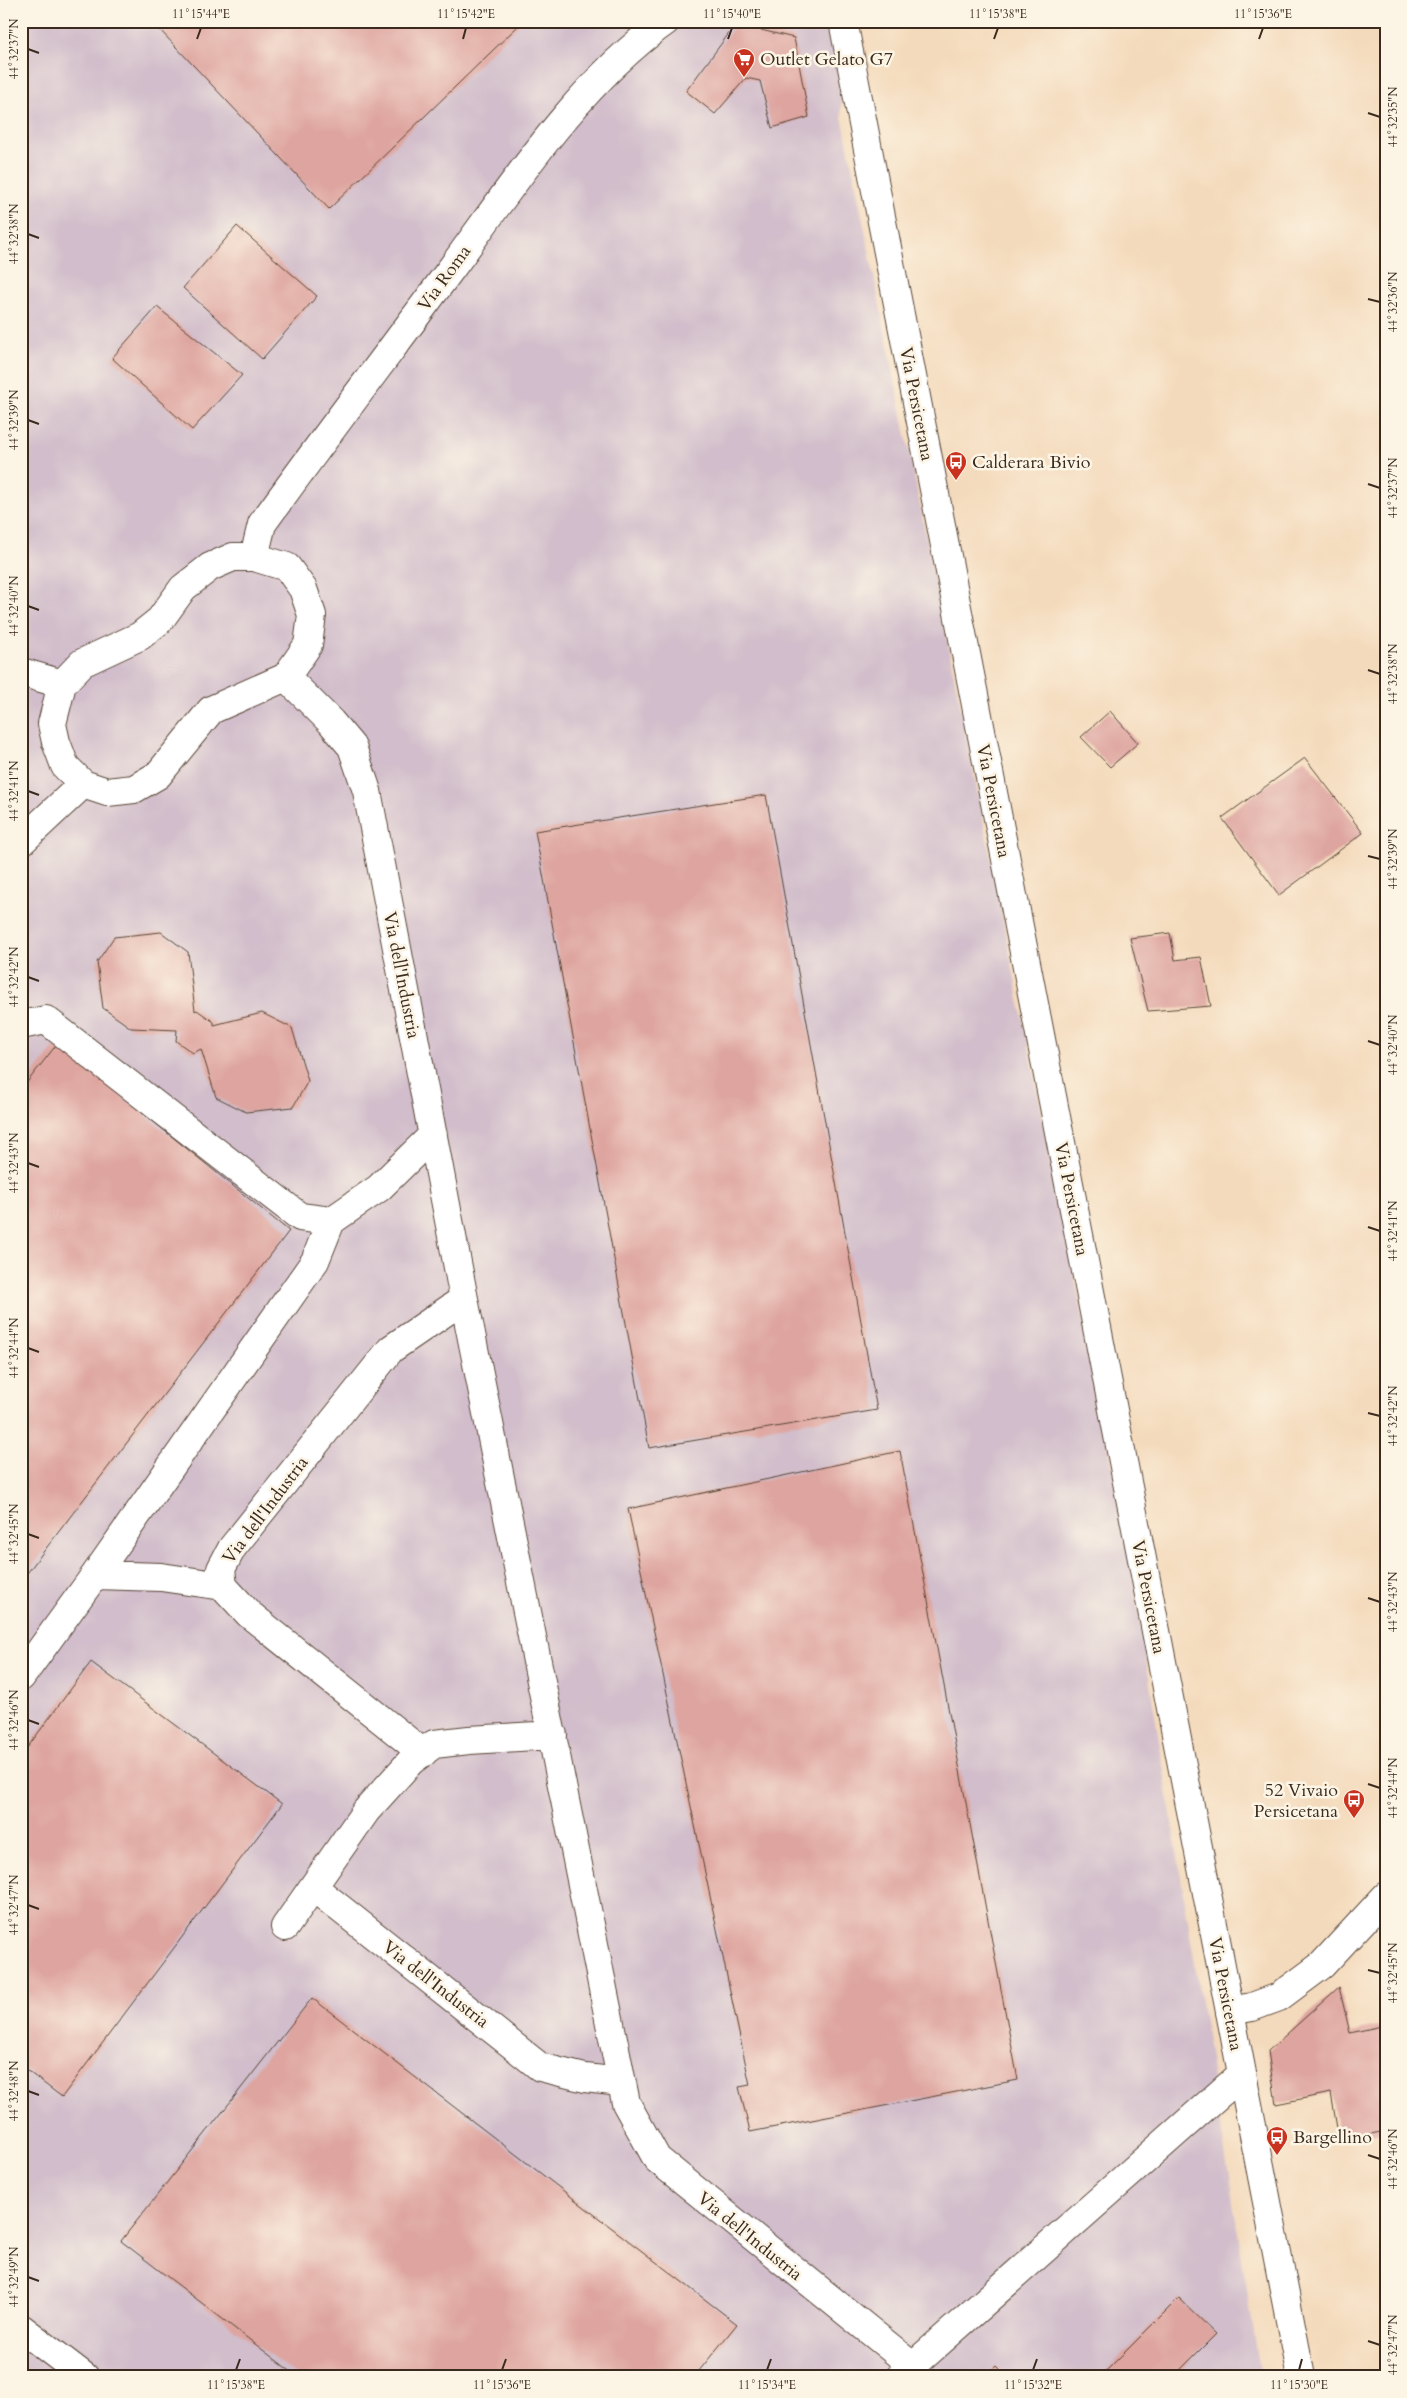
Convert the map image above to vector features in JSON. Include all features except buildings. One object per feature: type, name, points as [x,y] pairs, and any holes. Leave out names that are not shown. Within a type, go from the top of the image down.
[{"type":"street","name":"Via Roma","points":[[254,557],[262,524],[500,202],[561,123],[604,74],[647,35],[666,21]]},
{"type":"street","name":"Via Persicetana","points":[[839,27],[1301,2377]]},
{"type":"street","points":[[233,557],[254,557],[287,567],[303,589],[312,615],[308,645],[286,678],[210,710],[158,775],[134,789],[107,792],[83,784],[65,766],[56,742],[52,724],[62,684],[82,663],[140,636],[160,620],[183,588],[210,567],[233,557]]},
{"type":"street","points":[[21,672],[62,684]]},
{"type":"street","name":"Via dell'Industria","points":[[286,678],[331,722],[352,747],[367,791],[464,1299],[626,2103],[657,2160],[906,2371]]},
{"type":"street","points":[[21,842],[83,784]]},
{"type":"street","points":[[21,1025],[46,1020],[300,1217],[331,1221]]},
{"type":"street","points":[[21,1677],[95,1575],[315,1261],[331,1221],[379,1188],[433,1135]]},
{"type":"street","name":"Via dell'Industria","points":[[423,1753],[248,1614],[224,1586],[221,1569],[232,1548],[391,1349],[464,1299]]},
{"type":"street","points":[[95,1575],[161,1577],[224,1586]]},
{"type":"street","points":[[285,1927],[366,1811],[411,1761],[434,1744],[553,1735]]},
{"type":"street","name":"Via dell'Industria","points":[[313,1887],[540,2067],[584,2078],[622,2082]]},
{"type":"street","points":[[1230,2012],[1279,1997],[1322,1964],[1386,1896]]},
{"type":"street","points":[[906,2371],[1242,2074]]},
{"type":"street","points":[[21,2328],[85,2377]]},
{"type":"shaded area","points":[[21,21],[847,21],[841,111],[1125,1528],[1261,2377],[21,2377]]},
{"type":"place","name":"Outlet Gelato G7","points":[[744,78]]},
{"type":"place","name":"Calderara Bivio","points":[[956,481]]},
{"type":"place","name":"52 Vivaio Persicetana","points":[[1354,1819]]},
{"type":"place","name":"Bargellino","points":[[1277,2156]]}]
